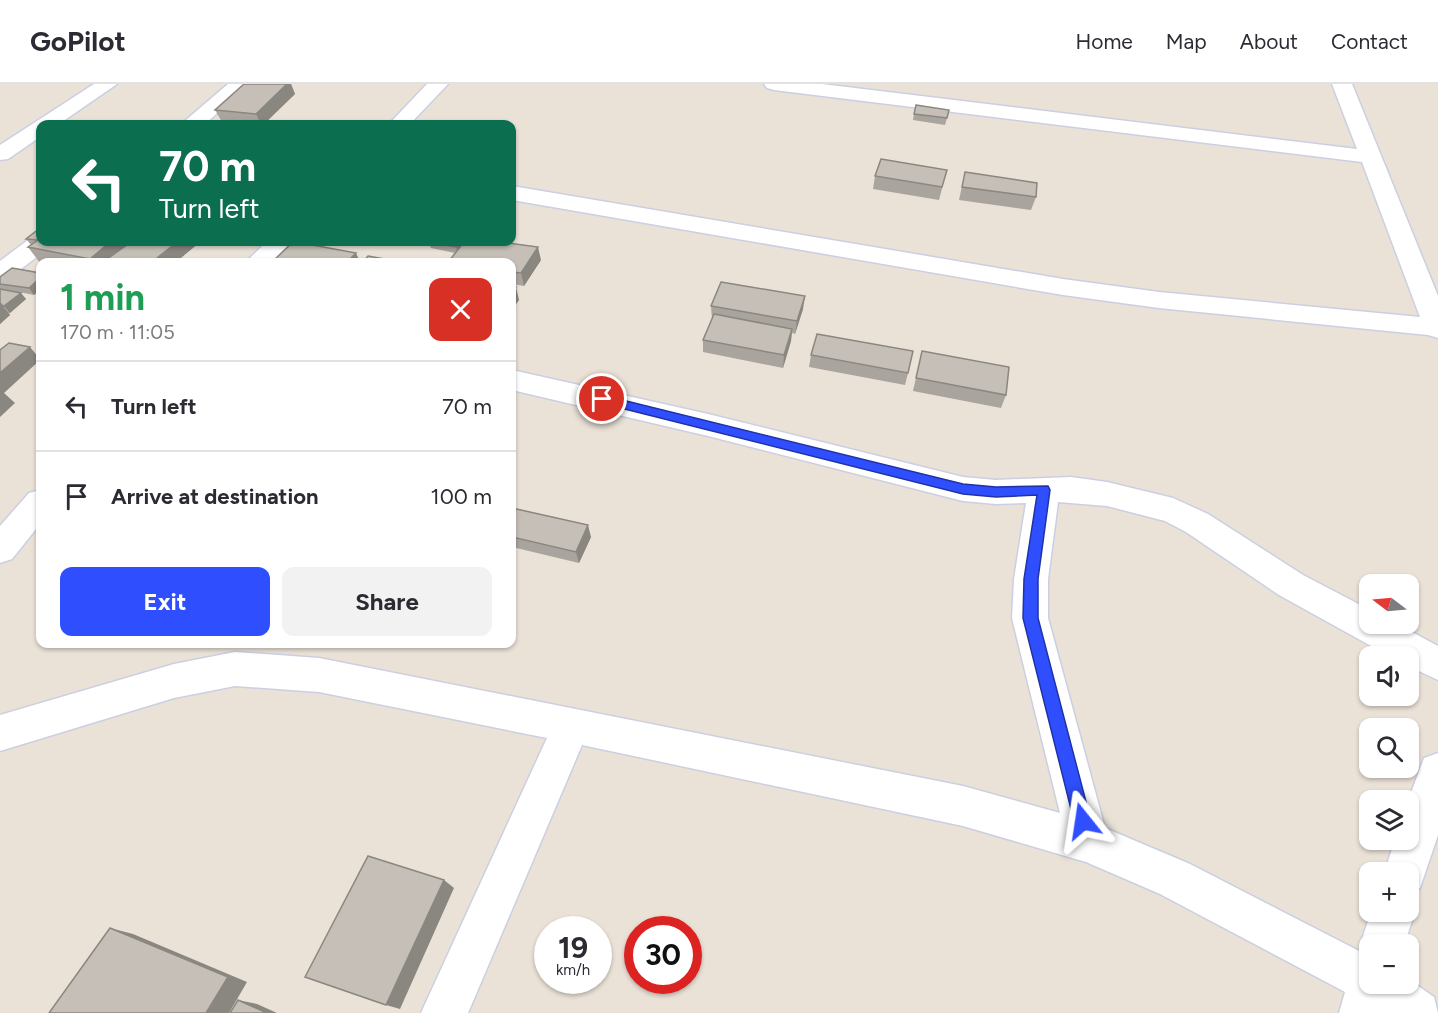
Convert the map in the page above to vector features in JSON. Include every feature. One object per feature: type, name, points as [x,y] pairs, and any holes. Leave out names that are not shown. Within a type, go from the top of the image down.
[{"type":"street","points":[[52,120],[107,84]]},
{"type":"street","points":[[198,120],[240,84]]},
{"type":"street","points":[[403,120],[438,84]]},
{"type":"street","points":[[774,84],[1370,158]]},
{"type":"street","points":[[516,194],[1063,288],[1438,328],[1342,84]]},
{"type":"street","points":[[0,154],[36,131]]},
{"type":"street","points":[[0,273],[36,246]]},
{"type":"street","points":[[262,258],[275,246]]},
{"type":"street","points":[[516,381],[686,420],[963,489],[996,492],[1071,489],[1107,494],[1173,511],[1220,537],[1291,585],[1438,664]]},
{"type":"street","points":[[1044,490],[1031,579],[1030,618],[1088,842]]},
{"type":"street","points":[[0,549],[36,507]]},
{"type":"street","points":[[0,733],[174,681],[235,669],[319,675],[572,724],[963,806],[1088,842],[1175,879],[1359,976]]},
{"type":"street","points":[[444,1013],[572,724]]},
{"type":"street","points":[[1409,862],[1438,772]]},
{"type":"street","points":[[1362,1013],[1367,994]]},
{"type":"street","points":[[1390,994],[1418,1013]]},
{"type":"building","points":[[244,84],[287,84],[256,114],[215,110]]},
{"type":"building","points":[[916,105],[949,110],[947,118],[914,114]]},
{"type":"building","points":[[881,159],[947,170],[942,187],[875,176]]},
{"type":"building","points":[[965,172],[1037,183],[1036,197],[962,187]]},
{"type":"building","points":[[36,231],[36,240],[26,239]]},
{"type":"building","points":[[36,241],[36,246],[105,246],[91,258],[28,247]]},
{"type":"building","points":[[516,244],[538,247],[521,273],[516,272],[516,258],[451,258],[461,246],[516,246]]},
{"type":"building","points":[[125,246],[172,246],[157,258],[109,258]]},
{"type":"building","points":[[289,246],[318,246],[356,253],[351,258],[276,258]]},
{"type":"building","points":[[12,268],[36,272],[36,282],[29,288],[0,284],[0,277]]},
{"type":"building","points":[[721,282],[805,296],[797,321],[711,306]]},
{"type":"building","points":[[0,289],[21,293],[3,306],[0,303]]},
{"type":"building","points":[[714,314],[792,329],[784,355],[703,340]]},
{"type":"building","points":[[817,334],[913,351],[908,373],[811,355]]},
{"type":"building","points":[[9,343],[30,347],[0,373],[0,350]]},
{"type":"building","points":[[922,351],[1009,367],[1006,395],[916,378]]},
{"type":"building","points":[[516,509],[588,525],[576,552],[516,538]]},
{"type":"building","points":[[368,856],[444,880],[386,1005],[305,977]]},
{"type":"building","points":[[110,928],[228,977],[206,1013],[49,1013]]},
{"type":"building","points":[[238,1000],[267,1013],[230,1013]]},
{"type":"route","points":[[602,399],[963,489],[996,492],[1044,490],[1031,579],[1030,618],[1083,821]]}]
